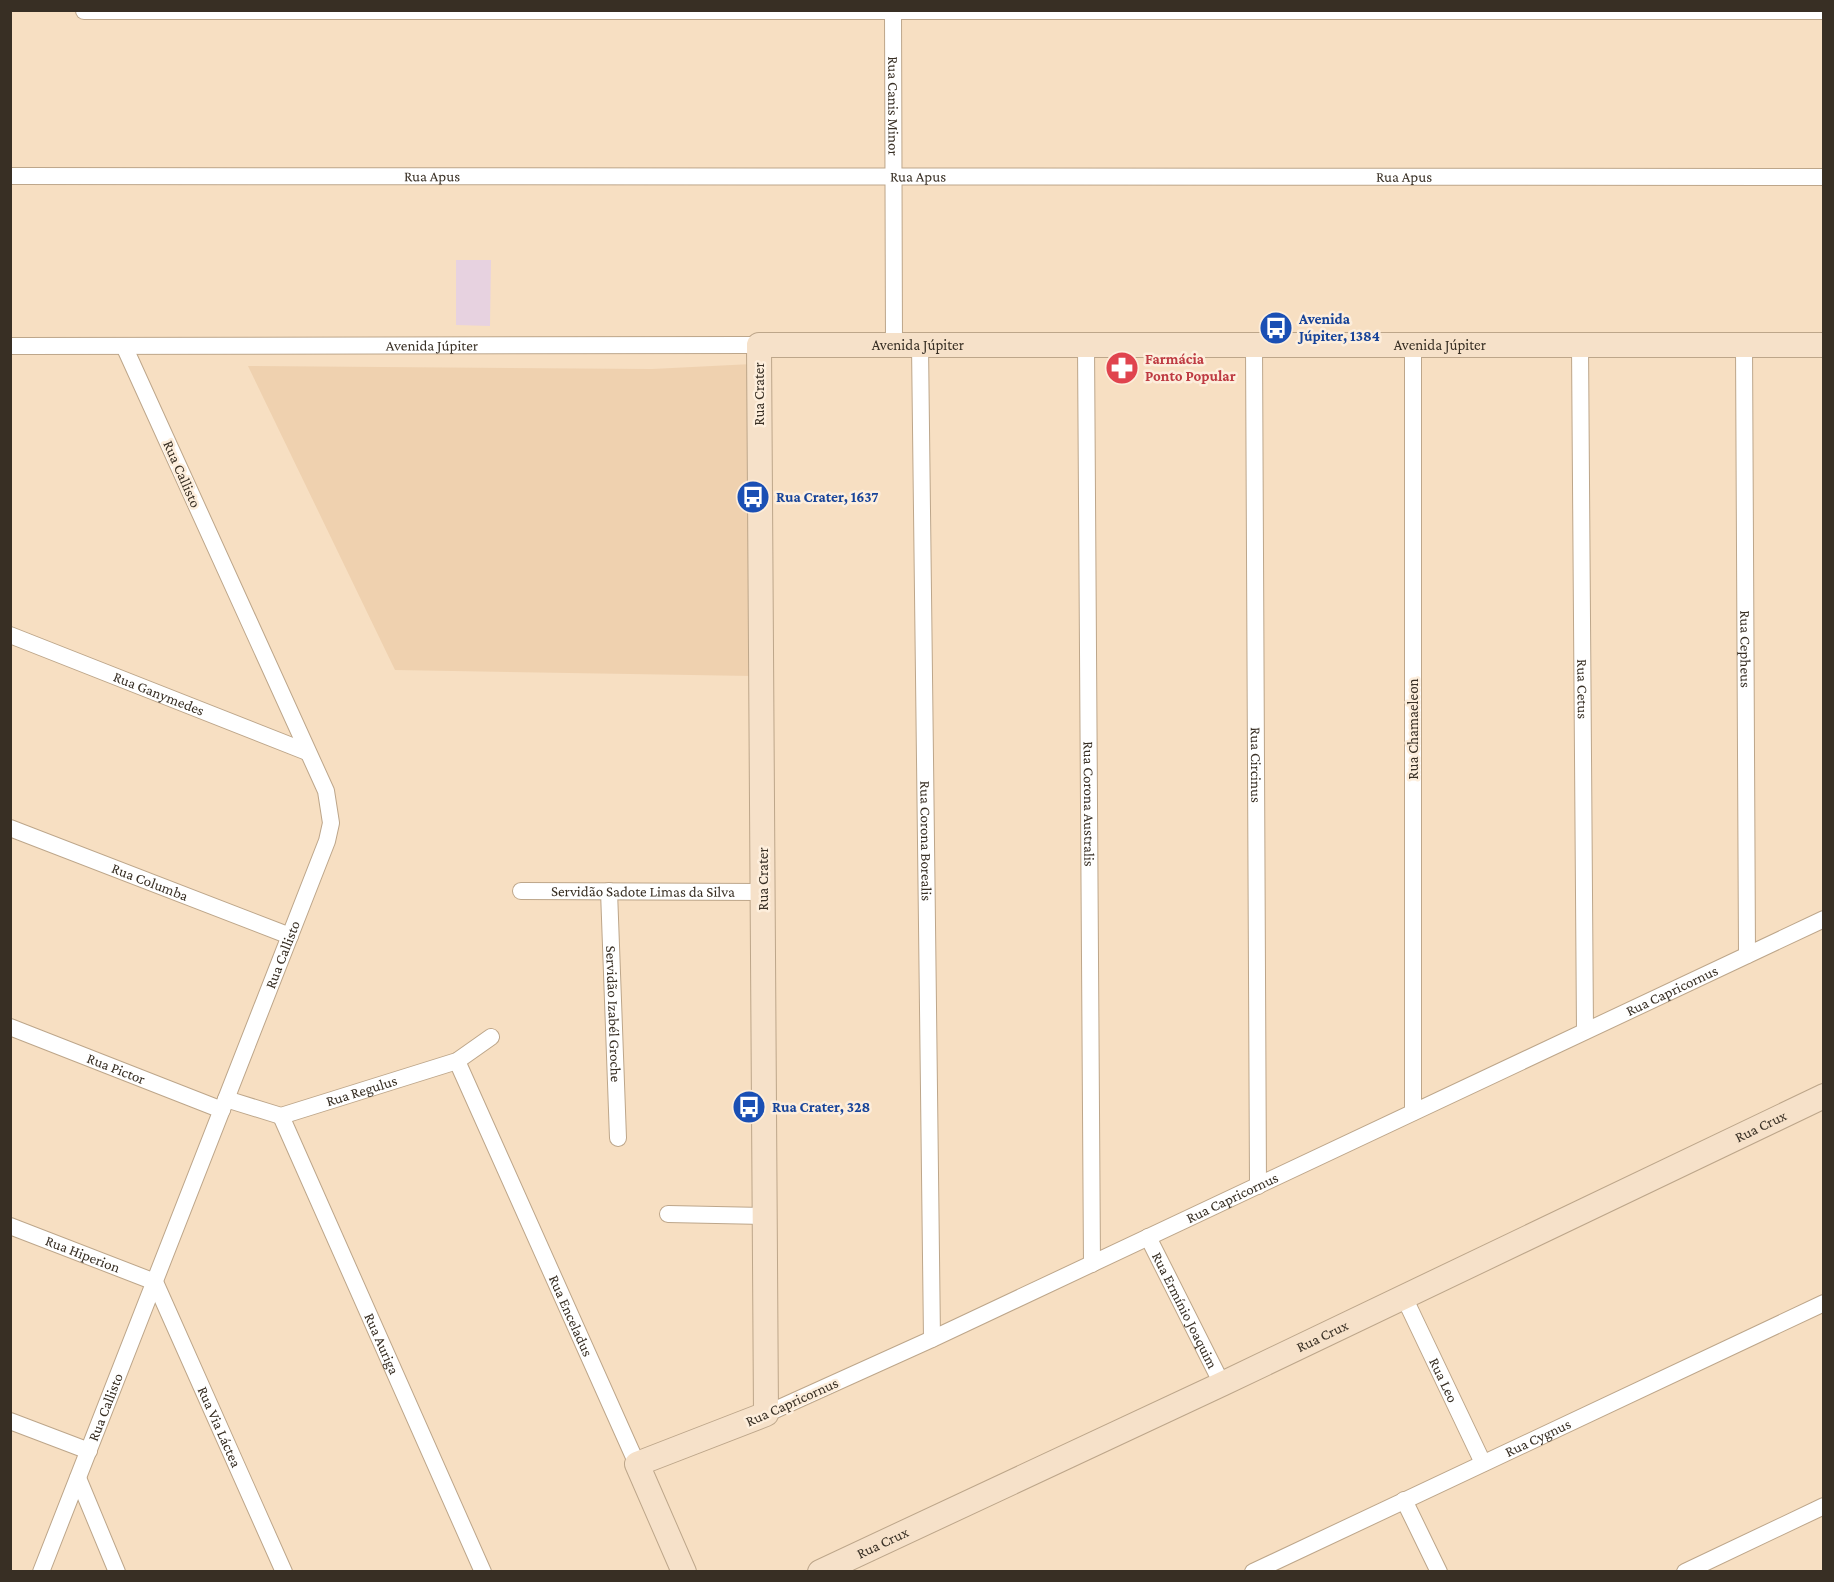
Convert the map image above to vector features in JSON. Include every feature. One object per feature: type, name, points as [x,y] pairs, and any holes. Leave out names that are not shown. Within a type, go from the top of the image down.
[{"type":"street","points":[[84,11],[1824,11]]},
{"type":"street","name":"Rua Canis Minor","points":[[893,11],[894,345]]},
{"type":"street","name":"Rua Apus","points":[[10,176],[1824,177]]},
{"type":"street","name":"Rua Crater","points":[[759,345],[766,1414]]},
{"type":"street","name":"Rua Corona Borealis","points":[[920,345],[932,1339]]},
{"type":"street","name":"Rua Corona Australis","points":[[1086,345],[1092,1264]]},
{"type":"street","name":"Rua Circinus","points":[[1254,345],[1258,1186]]},
{"type":"street","name":"Rua Chamaeleon","points":[[1413,345],[1413,1112]]},
{"type":"street","name":"Rua Cetus","points":[[1580,345],[1585,1031]]},
{"type":"street","name":"Rua Cepheus","points":[[1744,345],[1747,955]]},
{"type":"street","name":"Avenida Júpiter","points":[[10,346],[1824,345]]},
{"type":"street","name":"Rua Callisto","points":[[41,1572],[327,841],[331,823],[326,791],[124,346]]},
{"type":"street","name":"Rua Ganymedes","points":[[10,635],[308,752]]},
{"type":"street","name":"Rua Columba","points":[[10,828],[290,936]]},
{"type":"street","name":"Servidão Sadote Limas da Silva","points":[[521,891],[763,892]]},
{"type":"street","name":"Servidão Izabél Groche","points":[[609,891],[618,1138]]},
{"type":"street","name":"Rua Capricornus","points":[[637,1464],[766,1414],[932,1339],[1824,919]]},
{"type":"street","name":"Rua Pictor","points":[[10,1027],[224,1104]]},
{"type":"street","name":"Rua Regulus","points":[[281,1116],[457,1061],[491,1037]]},
{"type":"street","name":"Rua Enceladus","points":[[457,1061],[684,1572]]},
{"type":"street","name":"Rua Crux","points":[[820,1572],[1222,1384],[1824,1096]]},
{"type":"street","points":[[224,1104],[281,1116]]},
{"type":"street","name":"Rua Auriga","points":[[281,1116],[483,1572]]},
{"type":"street","points":[[668,1214],[765,1216]]},
{"type":"street","name":"Rua Hiperion","points":[[10,1226],[155,1282]]},
{"type":"street","name":"Rua Ermínio Joaquim","points":[[1148,1237],[1222,1384]]},
{"type":"street","name":"Rua Via Láctea","points":[[155,1282],[284,1572]]},
{"type":"street","name":"Rua Leo","points":[[1404,1297],[1483,1464]]},
{"type":"street","name":"Rua Cygnus","points":[[1253,1572],[1824,1304]]},
{"type":"street","points":[[10,1421],[88,1450]]},
{"type":"street","points":[[78,1478],[117,1572]]},
{"type":"street","points":[[1404,1500],[1439,1572]]},
{"type":"street","points":[[1685,1572],[1824,1506]]},
{"type":"shaded area","points":[[456,260],[491,260],[490,326],[456,325]]},
{"type":"shaded area","points":[[752,364],[752,676],[395,670],[248,366],[652,369]]},
{"type":"place","name":"Avenida Júpiter, 1384","points":[[1276,328]]},
{"type":"place","name":"Farmácia Ponto Popular","points":[[1122,368]]},
{"type":"place","name":"Rua Crater, 1637","points":[[753,497]]},
{"type":"place","name":"Rua Crater, 328","points":[[749,1107]]}]
